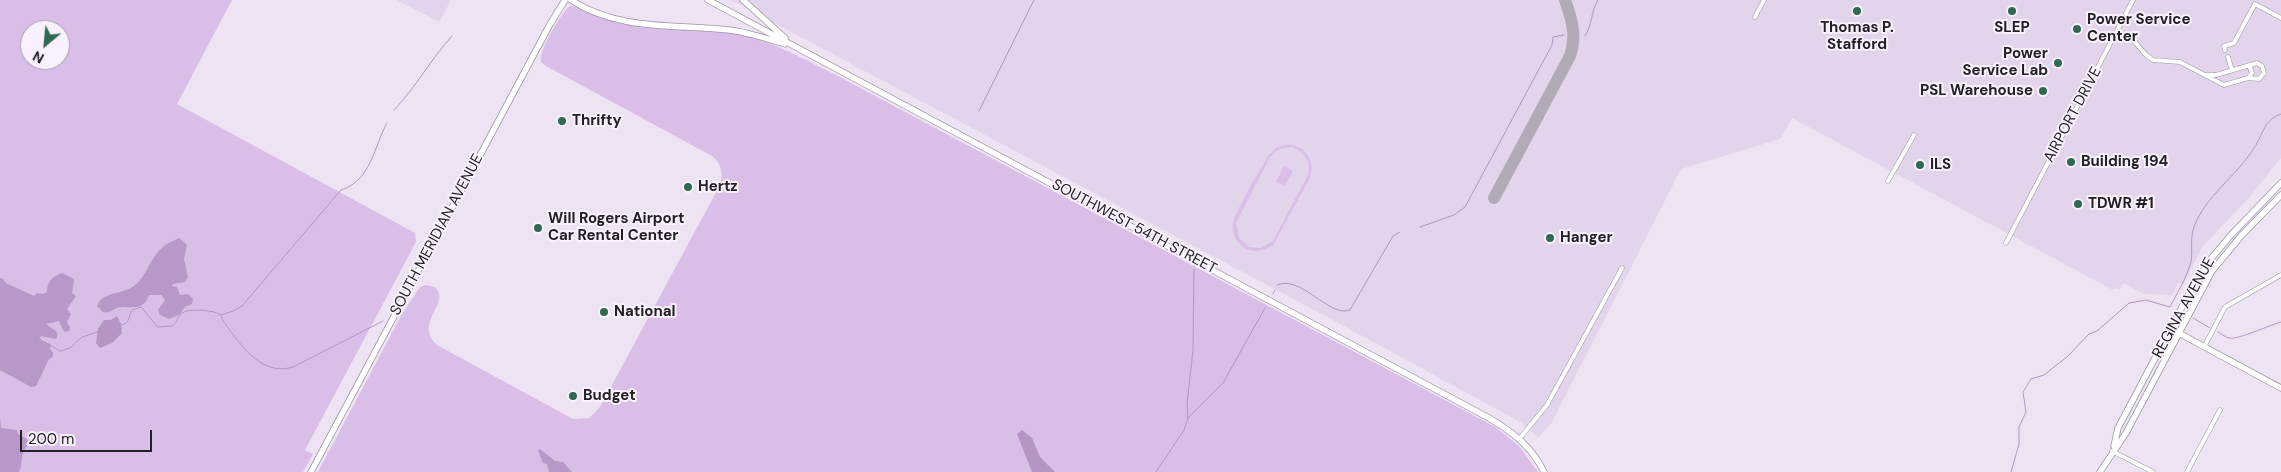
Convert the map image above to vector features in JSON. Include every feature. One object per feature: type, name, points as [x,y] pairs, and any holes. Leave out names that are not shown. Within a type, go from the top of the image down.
[{"type":"main road","name":"SOUTH MERIDIAN AVENUE","points":[[311,472],[545,33],[565,0]]},
{"type":"main road","points":[[571,0],[598,15],[618,21],[731,30],[796,48]]},
{"type":"main road","name":"SOUTHWEST 54TH STREET","points":[[708,0],[1489,418],[1520,438],[1539,462],[1544,472]]},
{"type":"main road","points":[[743,0],[796,48]]},
{"type":"main road","name":"REGINA AVENUE","points":[[2112,450],[2118,428],[2190,292],[2219,248],[2281,183]]},
{"type":"main road","name":"REGINA AVENUE","points":[[2100,472],[2112,450],[2126,433],[2212,271],[2236,241],[2281,195]]},
{"type":"main road","points":[[2171,329],[2281,388]]},
{"type":"street","points":[[1755,17],[1764,0]]},
{"type":"street","points":[[2126,0],[2132,1]]},
{"type":"street","name":"AIRPORT DRIVE","points":[[2006,243],[2132,1]]},
{"type":"street","points":[[2225,48],[2234,42],[2255,4],[2281,18]]},
{"type":"street","points":[[2117,31],[2134,41],[2153,60],[2180,62],[2224,85],[2248,78],[2259,79],[2264,73],[2260,64],[2249,65],[2216,75],[2204,74]]},
{"type":"street","points":[[2228,57],[2232,70]]},
{"type":"street","points":[[2248,78],[2252,73],[2249,65]]},
{"type":"street","points":[[1888,181],[1914,135]]},
{"type":"street","points":[[1520,438],[1548,405],[1622,268]]},
{"type":"street","points":[[2204,347],[2225,307],[2281,275]]},
{"type":"street","points":[[2187,472],[2220,410]]},
{"type":"street","points":[[2112,450],[2153,472]]},
{"type":"shaded area","points":[[0,0],[232,0],[177,104],[415,233],[416,242],[305,450],[313,454],[303,472],[0,472]]},
{"type":"shaded area","points":[[397,0],[451,0],[439,22]]},
{"type":"shaded area","points":[[731,0],[2281,0],[2281,158],[2248,199],[2203,246],[2183,284],[2179,282],[2172,295],[2144,294],[2123,283],[2119,290],[2115,288],[2113,290],[1792,118],[1780,139],[1681,169],[1551,424],[1538,438],[1522,423],[1333,320]]},
{"type":"shaded area","points":[[570,6],[620,23],[735,33],[761,40],[797,56],[1497,428],[1519,446],[1538,472],[318,472],[402,314],[420,287],[426,285],[435,287],[439,293],[439,300],[429,328],[431,337],[437,345],[573,419],[589,418],[600,407],[719,187],[721,170],[712,156],[541,62],[543,50],[551,32]]},
{"type":"shaded area","points":[[1291,145],[1303,150],[1310,159],[1310,178],[1273,245],[1254,251],[1243,247],[1238,242],[1234,235],[1233,224],[1238,210],[1255,179],[1269,155],[1276,148]],"holes":[[[1292,147],[1304,154],[1308,161],[1308,175],[1273,241],[1261,248],[1249,247],[1239,238],[1236,223],[1270,157],[1279,149]]]},
{"type":"shaded area","points":[[1284,166],[1293,171],[1285,186],[1276,182]]},
{"type":"shaded area","points":[[179,238],[187,245],[184,259],[188,277],[185,282],[173,284],[172,286],[177,287],[180,295],[188,294],[193,299],[192,304],[185,307],[179,315],[169,319],[160,315],[158,310],[165,300],[161,295],[149,295],[146,301],[139,306],[117,308],[110,312],[102,312],[97,307],[103,298],[134,286],[158,252]]},
{"type":"shaded area","points":[[62,273],[74,279],[72,293],[76,296],[67,309],[71,314],[67,322],[70,328],[69,331],[64,332],[59,321],[46,324],[57,332],[57,338],[41,336],[39,340],[51,344],[50,349],[53,352],[53,357],[49,359],[36,386],[31,387],[0,370],[0,278],[6,283],[34,296],[37,293],[43,294],[47,292],[51,280]]},
{"type":"shaded area","points":[[117,316],[121,324],[122,333],[112,343],[100,348],[96,343],[98,329],[104,320],[111,320]]},
{"type":"shaded area","points":[[0,417],[1,428],[17,430],[18,434],[28,440],[29,444],[24,450],[19,472],[0,472]]},
{"type":"shaded area","points":[[1022,430],[1032,438],[1040,457],[1055,472],[1032,472],[1017,434]]},
{"type":"shaded area","points":[[540,449],[555,461],[563,462],[572,472],[549,472],[547,464],[543,463],[538,451]]},
{"type":"waterway","points":[[979,111],[1034,0]]},
{"type":"waterway","points":[[1585,36],[1598,0]]},
{"type":"waterway","points":[[1420,227],[1454,215],[1465,207],[1552,45],[1553,37],[1564,35]]},
{"type":"waterway","points":[[394,110],[452,36]]},
{"type":"waterway","points":[[2011,472],[2019,444],[2019,427],[2026,412],[2023,392],[2031,379],[2044,375],[2068,356],[2089,334],[2097,331],[2129,303],[2146,300],[2170,307],[2190,265],[2193,232],[2199,216],[2213,196],[2247,158],[2267,124],[2275,116],[2281,114]]},
{"type":"waterway","points":[[121,325],[128,321],[132,310],[141,307],[158,327],[172,326],[185,311],[208,311],[221,315],[242,306],[341,190],[359,179],[370,162],[387,123]]},
{"type":"waterway","points":[[1277,285],[1286,283],[1296,285],[1333,308],[1342,311],[1350,310],[1393,236],[1400,232]]},
{"type":"waterway","points":[[1188,418],[1187,404],[1193,350],[1194,269]]},
{"type":"waterway","points":[[1273,294],[1275,290]]},
{"type":"waterway","points":[[1156,472],[1184,430],[1188,418],[1223,383],[1265,308]]},
{"type":"waterway","points":[[221,315],[236,339],[252,356],[261,363],[281,369],[293,367],[383,321]]},
{"type":"waterway","points":[[2193,318],[2210,328]]},
{"type":"waterway","points":[[2218,332],[2227,337],[2234,338],[2281,322]]},
{"type":"waterway","points":[[0,340],[7,335],[24,330],[60,351],[70,348],[82,337],[98,332]]},
{"type":"taxiway","points":[[1494,198],[1570,56],[1573,28],[1565,0]]},
{"type":"place","name":"Thomas P. Stafford","points":[[1857,11]]},
{"type":"place","name":"SLEP","points":[[2012,11]]},
{"type":"place","name":"Power Service Center","points":[[2077,29]]},
{"type":"place","name":"Power Service Lab","points":[[2058,63]]},
{"type":"place","name":"PSL Warehouse","points":[[2043,91]]},
{"type":"place","name":"Thrifty","points":[[562,121]]},
{"type":"place","name":"Building 194","points":[[2071,162]]},
{"type":"place","name":"ILS","points":[[1920,165]]},
{"type":"place","name":"Hertz","points":[[688,187]]},
{"type":"place","name":"TDWR #1","points":[[2078,204]]},
{"type":"place","name":"Will Rogers Airport Car Rental Center","points":[[538,228]]},
{"type":"place","name":"Hanger","points":[[1550,238]]},
{"type":"place","name":"National","points":[[604,312]]},
{"type":"place","name":"Budget","points":[[573,396]]}]
